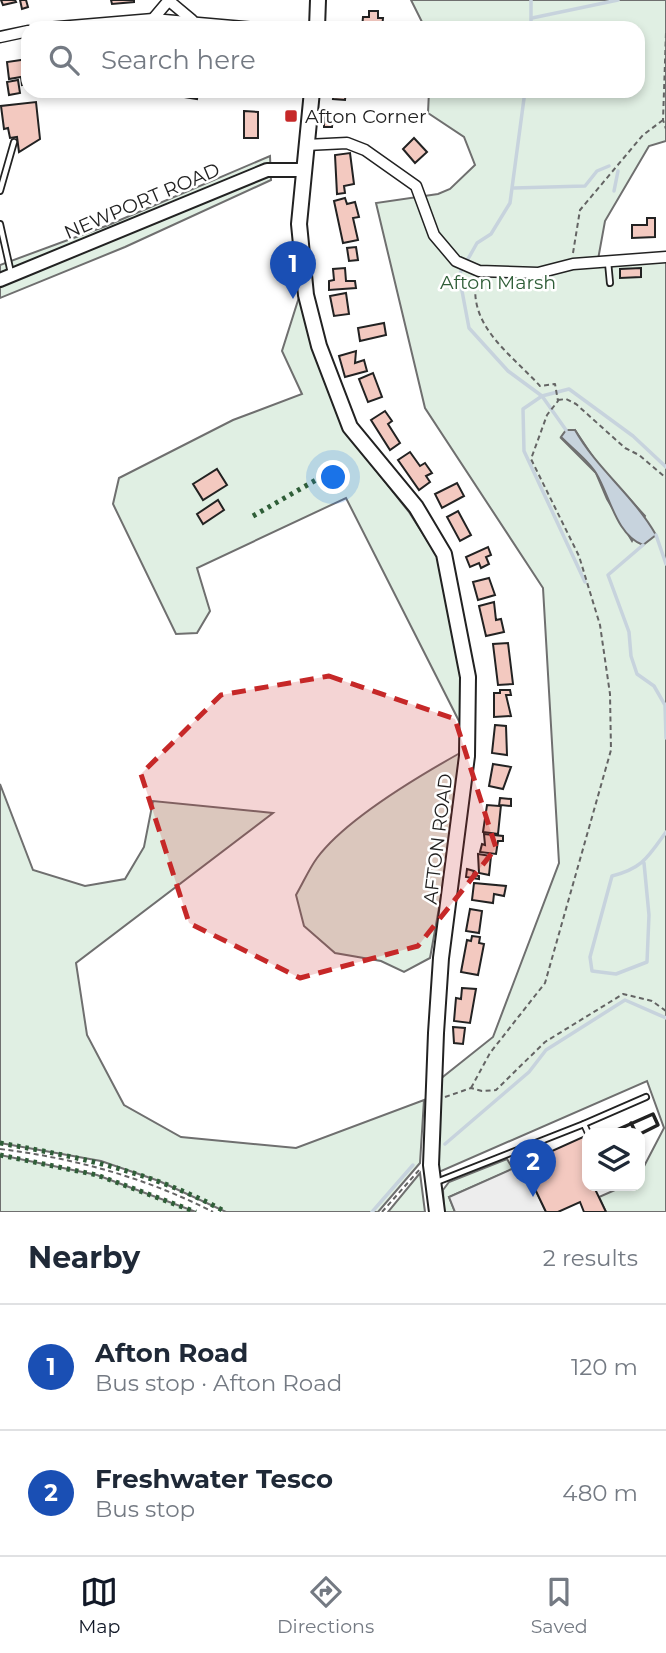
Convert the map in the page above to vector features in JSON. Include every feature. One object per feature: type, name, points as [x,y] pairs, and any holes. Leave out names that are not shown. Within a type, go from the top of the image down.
[{"type":"main road","points":[[317,21],[318,0]]},
{"type":"main road","name":"AFTON ROAD","points":[[311,98],[302,170],[300,244],[306,295],[319,346],[350,427],[416,507],[443,554],[468,677],[467,756],[441,958],[431,1165],[438,1212]]},
{"type":"main road","name":"NEWPORT ROAD","points":[[6,279],[267,170],[302,170]]},
{"type":"street","points":[[153,19],[169,0],[192,21]]},
{"type":"street","points":[[129,21],[192,21]]},
{"type":"street","points":[[0,37],[21,33]]},
{"type":"street","points":[[306,145],[347,143],[365,150],[416,187],[434,235],[456,261],[477,270],[538,273],[573,264],[666,257]]},
{"type":"lane","points":[[0,191],[14,142]]},
{"type":"lane","points":[[0,223],[6,279]]},
{"type":"lane","points":[[608,261],[610,283]]},
{"type":"lane","points":[[433,1184],[646,1097]]},
{"type":"lane","points":[[584,1124],[586,1128]]},
{"type":"path","points":[[666,33],[663,120],[666,129]]},
{"type":"path","points":[[573,264],[580,210],[643,135],[663,120]]},
{"type":"path","points":[[477,270],[474,297],[483,326],[540,386],[555,384],[558,401]]},
{"type":"path","points":[[471,1088],[490,1053],[545,983],[611,750],[610,694],[600,625],[579,556],[531,459],[547,415],[558,401],[566,399],[576,404],[614,439],[666,478]]},
{"type":"path","points":[[434,1096],[452,1096],[471,1088],[482,1091],[496,1090],[545,1042],[623,994],[652,1001],[666,1011]]},
{"type":"path","points":[[0,1149],[41,1155],[121,1175],[214,1212]]},
{"type":"path","points":[[382,1212],[418,1170],[431,1165]]},
{"type":"highlighted area","points":[[329,676],[455,719],[496,848],[418,946],[300,978],[189,923],[141,774],[221,695]]},
{"type":"green space","name":"Afton Marsh","points":[[411,0],[666,0],[666,141],[649,146],[605,221],[597,265],[666,260],[666,1212],[606,1212],[599,1197],[613,1191],[645,1191],[645,1164],[664,1128],[647,1081],[439,1172],[439,1080],[493,1037],[559,863],[543,588],[425,408],[376,203],[438,194],[450,189],[475,165],[464,137],[428,113],[429,98],[645,98],[645,21],[422,21]],"holes":[[[575,430],[597,463],[645,516],[632,541],[607,499],[596,473],[561,438]]]},
{"type":"green space","points":[[270,156],[271,180],[125,247],[0,298],[0,265],[106,226]]},
{"type":"green space","points":[[300,294],[314,347],[344,430],[409,512],[439,559],[463,675],[461,725],[346,498],[197,568],[210,611],[197,633],[176,634],[113,504],[119,478],[233,420],[302,394],[282,351]]},
{"type":"green space","points":[[460,753],[450,847],[430,958],[404,972],[381,961],[335,953],[304,926],[296,895],[314,862],[345,829],[364,814],[404,786]]},
{"type":"green space","points":[[0,784],[33,870],[85,886],[125,879],[144,847],[153,801],[273,813],[76,963],[87,1035],[124,1105],[181,1137],[296,1148],[424,1100],[420,1163],[378,1212],[226,1212],[159,1181],[101,1161],[0,1143]]},
{"type":"green space","points":[[0,1155],[97,1175],[196,1212],[0,1212]]},
{"type":"green space","points":[[507,1159],[513,1169],[449,1197],[455,1212],[444,1212],[443,1190],[449,1182]]},
{"type":"green space","points":[[420,1173],[425,1212],[388,1212]]},
{"type":"shaded area","points":[[566,430],[575,430],[647,521],[656,535],[643,545],[626,533],[620,524],[593,468],[561,437]]},
{"type":"shaded area","points":[[523,1164],[546,1212],[455,1212],[449,1197]]},
{"type":"building","points":[[1,0],[15,0],[16,2],[3,5]]},
{"type":"building","points":[[20,0],[26,0],[28,7],[22,9]]},
{"type":"building","points":[[111,0],[134,0],[134,2],[112,4]]},
{"type":"building","points":[[369,11],[378,11],[378,18],[383,18],[383,21],[363,21],[363,17],[369,17]]},
{"type":"building","points":[[21,60],[21,77],[9,79],[7,62]]},
{"type":"building","points":[[18,80],[20,93],[9,95],[7,82]]},
{"type":"building","points":[[36,102],[40,139],[19,152],[17,137],[10,138],[8,128],[4,129],[1,106]]},
{"type":"building","points":[[244,111],[258,112],[258,138],[244,138]]},
{"type":"building","points":[[324,115],[333,115],[332,127],[324,127]]},
{"type":"building","points":[[414,138],[427,152],[415,163],[403,149]]},
{"type":"building","points":[[350,153],[354,184],[344,186],[345,193],[337,194],[335,155]]},
{"type":"building","points":[[345,198],[347,204],[355,202],[359,217],[353,218],[358,240],[343,243],[334,201]]},
{"type":"building","points":[[647,218],[655,218],[655,237],[632,238],[632,225],[647,225]]},
{"type":"building","points":[[356,247],[358,260],[349,261],[347,248]]},
{"type":"building","points":[[345,268],[346,281],[355,281],[356,288],[329,290],[329,281],[334,280],[333,269]]},
{"type":"building","points":[[641,268],[641,277],[620,278],[620,269]]},
{"type":"building","points":[[346,293],[349,314],[334,316],[330,296]]},
{"type":"building","points":[[384,323],[386,335],[360,341],[358,328]]},
{"type":"building","points":[[356,351],[355,363],[364,360],[367,371],[345,377],[339,356]]},
{"type":"building","points":[[373,373],[382,397],[368,402],[359,379]]},
{"type":"building","points":[[385,411],[392,421],[388,424],[400,443],[390,450],[371,420]]},
{"type":"building","points":[[410,452],[420,466],[425,463],[432,473],[426,476],[430,482],[419,490],[398,460]]},
{"type":"building","points":[[217,469],[227,485],[203,500],[193,484]]},
{"type":"building","points":[[457,483],[464,496],[442,508],[435,494]]},
{"type":"building","points":[[218,500],[224,510],[203,524],[197,514]]},
{"type":"building","points":[[458,511],[471,535],[460,541],[447,517]]},
{"type":"building","points":[[488,547],[491,555],[486,557],[489,564],[481,568],[479,563],[470,567],[466,557]]},
{"type":"building","points":[[489,578],[495,595],[478,600],[473,582]]},
{"type":"building","points":[[494,602],[496,620],[501,619],[504,632],[486,636],[479,606]]},
{"type":"building","points":[[508,643],[513,684],[498,685],[493,644]]},
{"type":"building","points":[[500,690],[510,690],[511,695],[506,695],[511,716],[494,717],[494,693],[500,693]]},
{"type":"building","points":[[495,725],[506,726],[507,755],[492,753]]},
{"type":"building","points":[[493,764],[511,767],[503,789],[489,786]]},
{"type":"building","points":[[500,798],[511,799],[511,806],[501,805],[498,834],[483,832],[487,805],[499,806]]},
{"type":"building","points":[[484,834],[503,836],[503,841],[498,841],[496,854],[480,852],[482,844],[485,845]]},
{"type":"building","points":[[478,854],[491,856],[489,875],[479,873]]},
{"type":"building","points":[[467,869],[474,871],[473,875],[479,876],[479,879],[466,877]]},
{"type":"building","points":[[474,883],[506,886],[504,896],[494,894],[493,903],[472,900]]},
{"type":"building","points":[[470,909],[482,911],[479,933],[466,931]]},
{"type":"building","points":[[472,936],[480,937],[479,943],[484,944],[478,975],[461,972],[467,940],[471,941]]},
{"type":"building","points":[[462,988],[476,989],[470,1023],[454,1021],[456,998],[461,999]]},
{"type":"building","points":[[453,1027],[465,1028],[463,1044],[454,1043]]},
{"type":"building","points":[[582,1137],[582,1191],[596,1191],[606,1212],[584,1212],[580,1202],[558,1212],[546,1212],[523,1164]]},
{"type":"waterway","points":[[531,0],[531,21]]},
{"type":"waterway","points":[[532,18],[618,0]]},
{"type":"waterway","points":[[524,98],[510,203],[491,234],[477,243],[459,275],[469,328],[508,371],[542,396],[566,430]]},
{"type":"waterway","points":[[514,188],[585,186],[597,171],[609,166]]},
{"type":"waterway","points":[[614,191],[618,171]]},
{"type":"waterway","points":[[585,582],[524,451],[523,409],[542,396],[569,389],[633,436],[666,467]]},
{"type":"waterway","points":[[656,535],[666,564]]},
{"type":"waterway","points":[[643,545],[608,575],[629,632],[631,656],[637,674],[654,686],[665,705],[666,738]]},
{"type":"waterway","points":[[644,863],[649,915],[647,962],[616,974],[592,971],[590,957],[612,876],[638,865],[666,832]]},
{"type":"waterway","points":[[445,1144],[529,1072],[546,1050],[625,1000],[666,1018]]},
{"type":"waterway","points":[[372,1212],[413,1165]]},
{"type":"hedge","points":[[253,516],[316,480]]},
{"type":"hedge","points":[[0,1143],[60,1154],[143,1176],[226,1212]]},
{"type":"hedge","points":[[0,1155],[97,1175],[196,1212]]},
{"type":"wall","points":[[621,1128],[653,1114],[658,1125],[645,1132]]},
{"type":"wall","points":[[631,1123],[634,1128]]},
{"type":"place","name":"Afton Corner","points":[[291,116]]},
{"type":"place","name":"Afton Road","points":[[293,299]]},
{"type":"place","name":"Freshwater Tesco","points":[[533,1197]]}]
